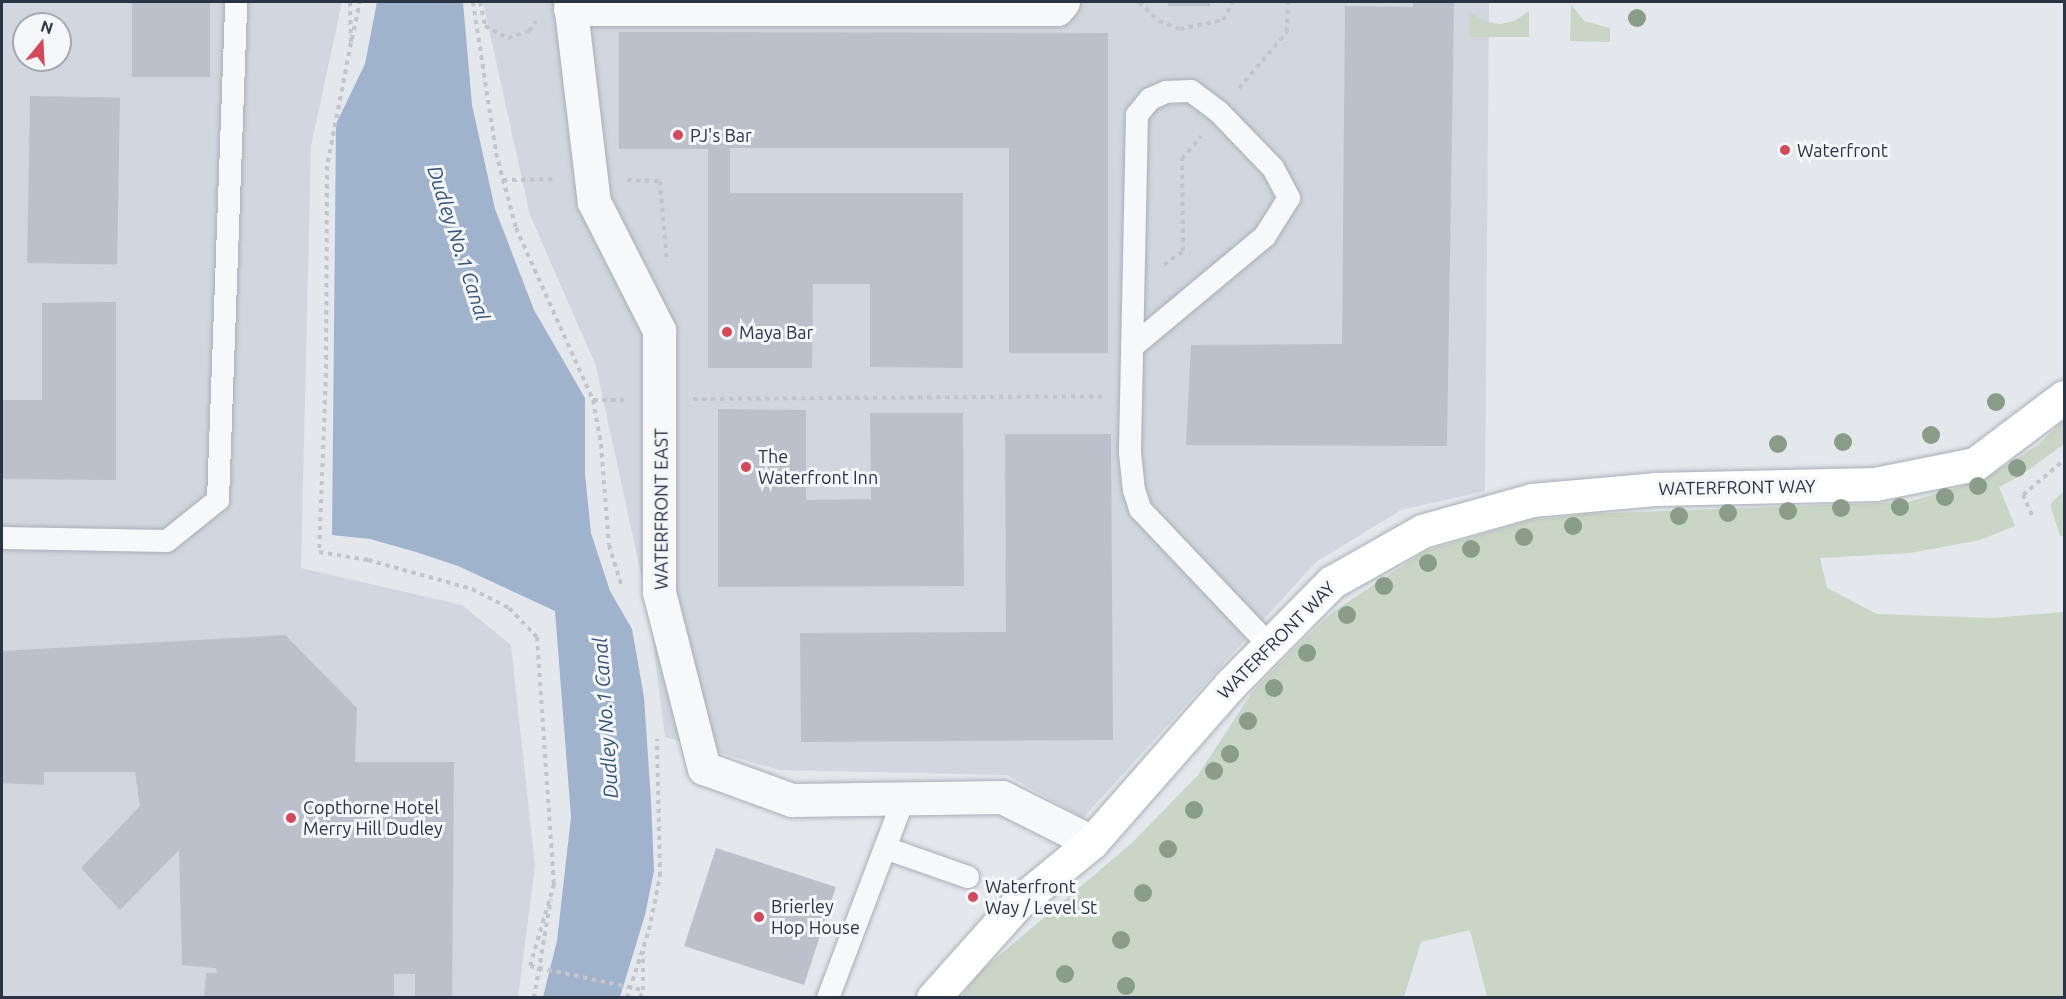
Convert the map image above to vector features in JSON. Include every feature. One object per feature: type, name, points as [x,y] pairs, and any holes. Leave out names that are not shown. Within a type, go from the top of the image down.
[{"type":"street","points":[[560,8],[1057,9],[1063,2]]},
{"type":"street","name":"WATERFRONT EAST","points":[[560,8],[594,202],[659,330],[659,592],[704,768],[792,800],[1002,797],[1092,842]]},
{"type":"street","name":"WATERFRONT WAY","points":[[933,998],[1018,903],[1092,842],[1269,645],[1332,582],[1422,531],[1532,500],[1655,489],[1875,484],[1975,464],[2064,397]]},
{"type":"lane","points":[[2,538],[167,541],[218,500],[236,2]]},
{"type":"lane","points":[[1132,347],[1265,236],[1289,198],[1272,168],[1219,112],[1191,91],[1166,92],[1150,99],[1137,115],[1133,288],[1130,453],[1140,509],[1269,645]]},
{"type":"lane","points":[[828,998],[904,798]]},
{"type":"lane","points":[[885,848],[968,877]]},
{"type":"path","points":[[350,2],[351,44]]},
{"type":"path","points":[[360,2],[327,166],[326,373],[319,552],[368,560],[472,589],[509,608],[537,637],[554,884],[534,998]]},
{"type":"path","points":[[473,2],[481,75],[503,180],[516,228],[593,400],[601,444],[609,545],[622,589]]},
{"type":"path","points":[[480,2],[485,26],[508,38],[530,31],[560,8]]},
{"type":"path","points":[[1140,2],[1159,21],[1180,29],[1223,20],[1233,2]]},
{"type":"path","points":[[1133,288],[1183,251],[1182,159],[1287,32],[1288,2]]},
{"type":"path","points":[[503,180],[660,181],[668,273]]},
{"type":"path","points":[[690,399],[1131,395]]},
{"type":"path","points":[[2032,515],[2023,495],[2064,460]]},
{"type":"path","points":[[627,998],[654,906],[662,852],[656,729]]},
{"type":"path","points":[[554,884],[530,966],[644,990]]},
{"type":"path","points":[[640,998],[644,990],[643,946]]},
{"type":"shaded area","points":[[2,2],[342,2],[311,146],[301,568],[462,605],[511,645],[535,866],[518,997],[2,998]]},
{"type":"shaded area","points":[[483,2],[1489,2],[1485,491],[1401,510],[1316,562],[1083,818],[1007,775],[779,770],[665,737],[649,611],[596,366],[530,215]]},
{"type":"green space","points":[[1571,4],[1584,21],[1610,28],[1610,42],[1570,41]]},
{"type":"green space","points":[[1529,11],[1529,37],[1469,37],[1470,12],[1486,22],[1500,24],[1514,21]]},
{"type":"green space","points":[[2064,420],[2064,444],[2020,476],[1999,487],[2015,526],[1980,540],[1910,553],[1820,558],[1827,588],[1877,614],[1991,618],[2064,612],[2064,997],[1487,997],[1470,930],[1421,942],[1404,997],[961,997],[981,971],[1133,842],[1198,775],[1253,691],[1296,647],[1334,611],[1425,551],[1530,520],[1585,514],[1908,502],[1985,479],[2038,445]]},
{"type":"green space","points":[[2064,491],[2064,536],[2060,536],[2050,504]]},
{"type":"water","name":"Dudley No.1 Canal","points":[[377,2],[463,2],[472,105],[495,209],[534,310],[585,398],[585,474],[591,533],[610,591],[632,629],[644,697],[651,801],[654,871],[645,915],[620,997],[543,997],[557,941],[571,817],[555,611],[458,566],[370,539],[332,535],[336,124],[365,64]]},
{"type":"building","points":[[132,2],[210,2],[210,77],[132,77]]},
{"type":"building","points":[[1168,2],[1210,2],[1210,6],[1168,6]]},
{"type":"building","points":[[1413,2],[1454,2],[1447,446],[1186,445],[1191,345],[1342,344],[1345,6],[1413,7]]},
{"type":"building","points":[[619,32],[1108,33],[1108,353],[1009,353],[1009,148],[730,148],[730,193],[963,193],[963,368],[870,367],[870,284],[813,284],[812,368],[708,368],[708,149],[619,149]]},
{"type":"building","points":[[30,96],[120,98],[117,265],[27,263]]},
{"type":"building","points":[[116,302],[116,480],[2,479],[2,400],[42,400],[42,303]]},
{"type":"building","points":[[718,409],[806,410],[806,500],[871,499],[870,413],[963,413],[964,586],[718,587]]},
{"type":"building","points":[[1005,434],[1111,434],[1113,740],[801,742],[800,633],[1006,632]]},
{"type":"building","name":"Copthorne Hotel Merry Hill Dudley","points":[[285,635],[357,708],[355,762],[454,762],[452,998],[415,998],[415,974],[394,974],[394,998],[204,998],[206,973],[217,973],[216,968],[182,965],[179,850],[120,910],[81,868],[140,806],[135,772],[44,772],[44,785],[2,783],[2,651]]},
{"type":"building","name":"Brierley Hop House","points":[[716,848],[836,887],[804,985],[684,946]]},
{"type":"place","name":"PJ's Bar","points":[[678,135]]},
{"type":"place","name":"Waterfront","points":[[1785,150]]},
{"type":"place","name":"Maya Bar","points":[[727,332]]},
{"type":"place","name":"The Waterfront Inn","points":[[746,467]]},
{"type":"place","name":"Copthorne Hotel Merry Hill Dudley","points":[[291,818]]},
{"type":"place","name":"Waterfront Way / Level St","points":[[973,897]]},
{"type":"place","name":"Brierley Hop House","points":[[759,917]]}]
